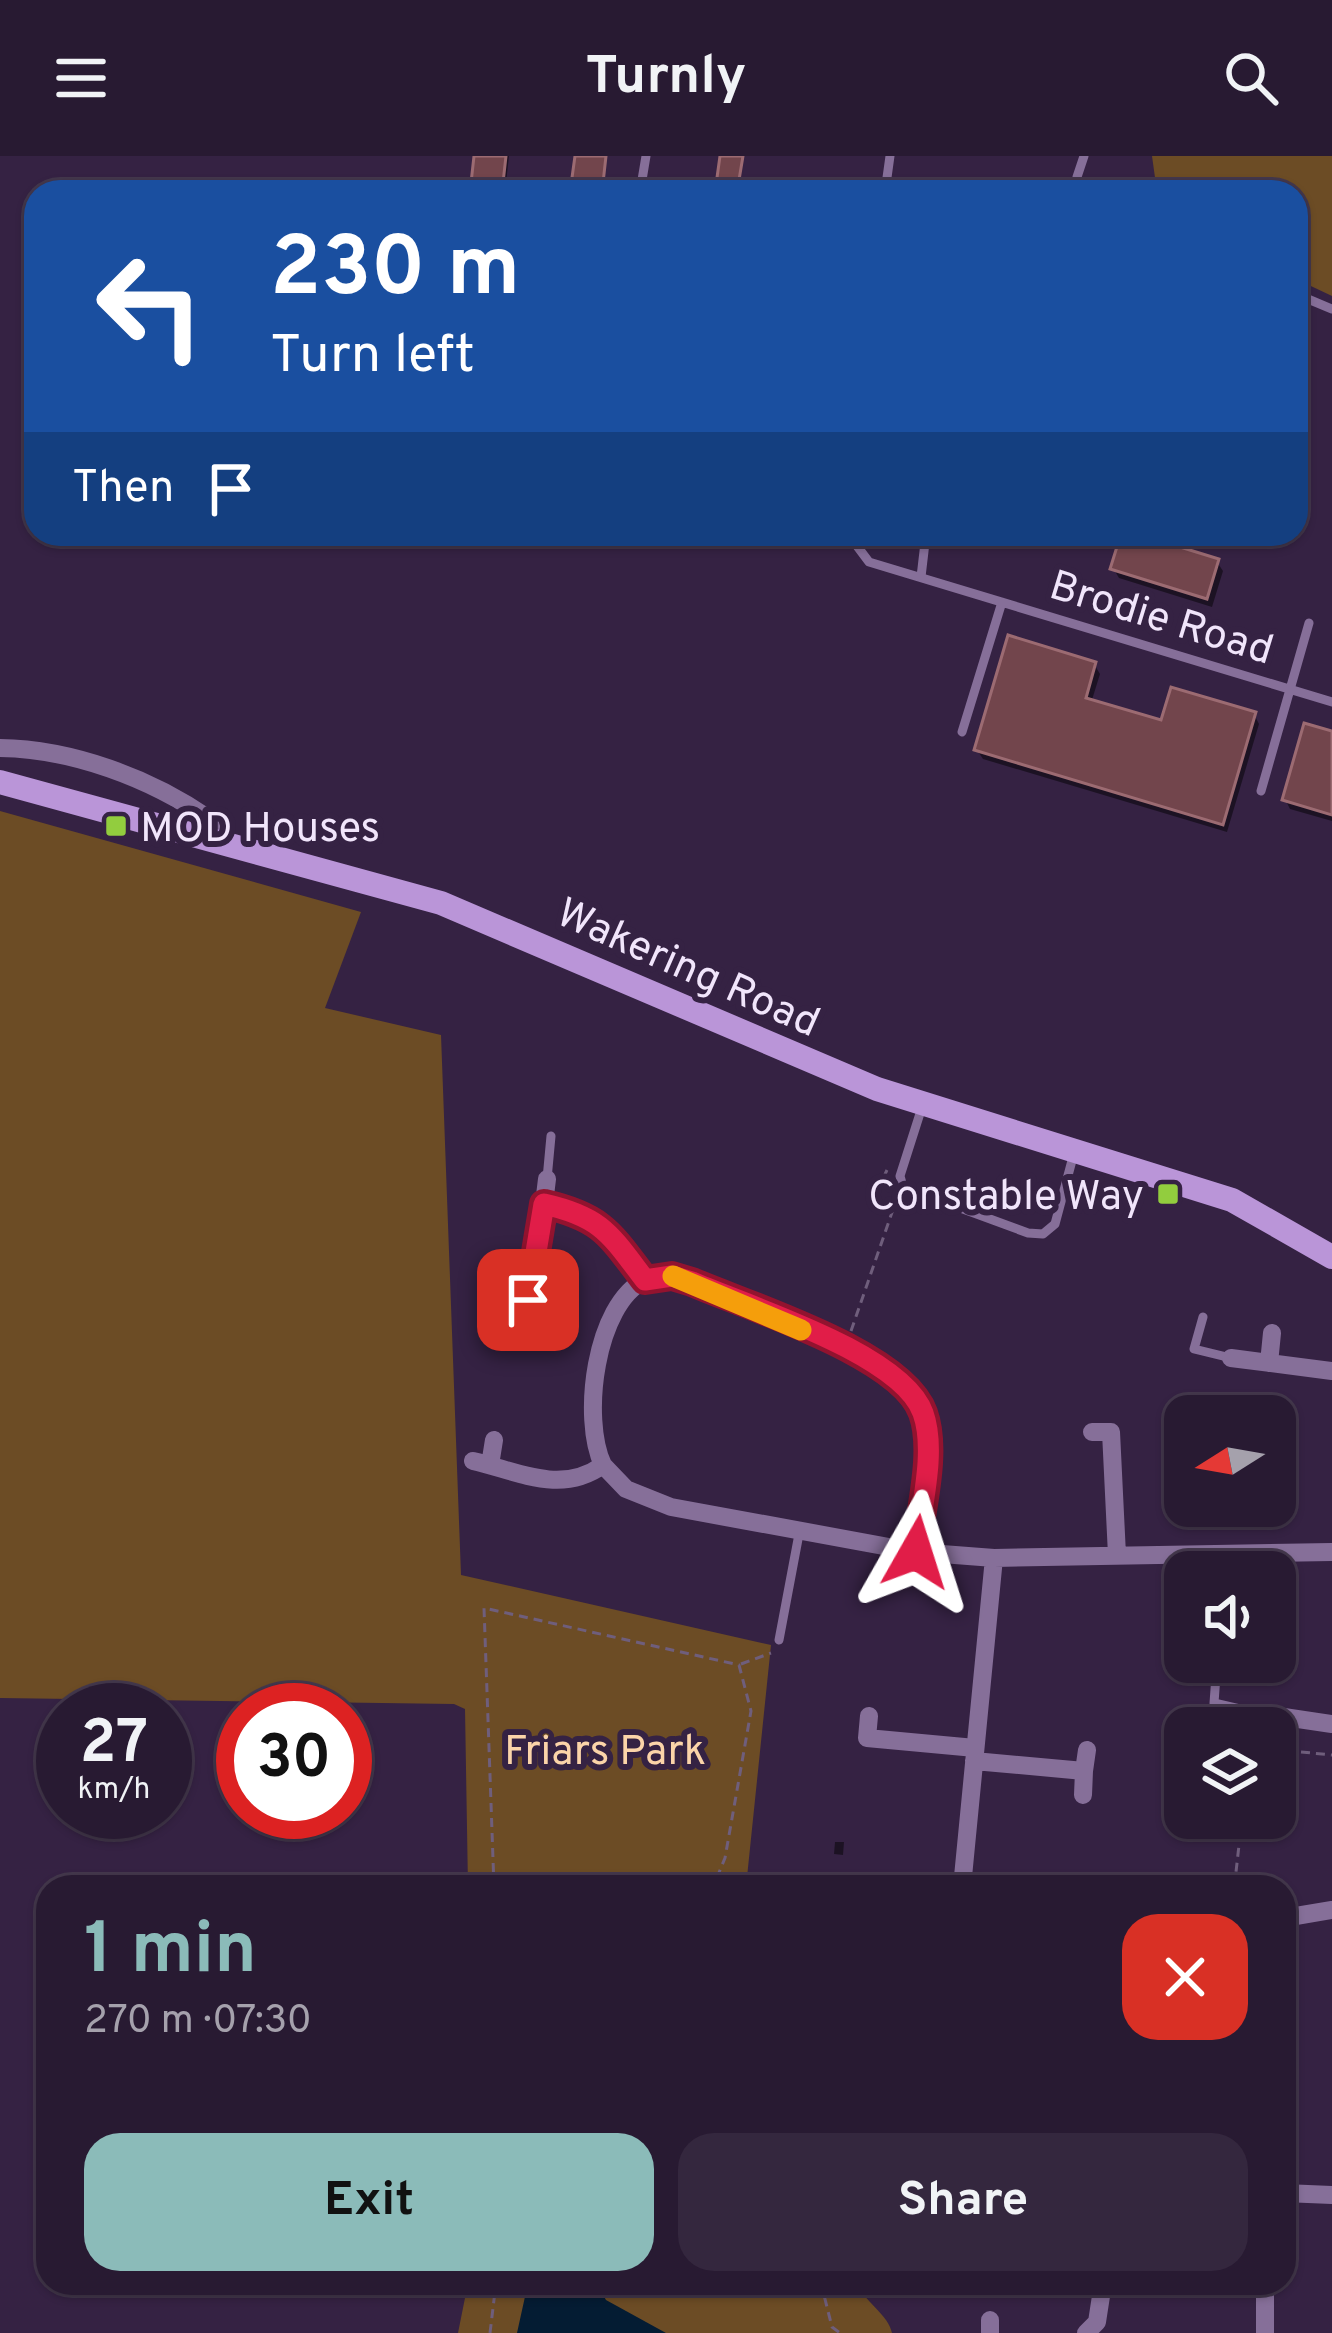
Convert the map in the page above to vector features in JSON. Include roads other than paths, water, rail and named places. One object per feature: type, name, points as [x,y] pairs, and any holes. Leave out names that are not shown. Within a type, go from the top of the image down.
[{"type":"street","points":[[0,748],[66,758],[157,786],[209,819],[215,841]]},
{"type":"street","name":"Wakering Road","points":[[0,782],[441,903],[820,1066],[923,1104],[1232,1199],[1332,1257]]},
{"type":"street","points":[[540,1225],[548,1178]]},
{"type":"street","points":[[544,1204],[587,1214],[606,1228],[645,1280]]},
{"type":"street","points":[[916,1552],[927,1439],[924,1415],[898,1378],[692,1282],[672,1276],[645,1280],[624,1292],[605,1327],[592,1433],[603,1465],[626,1490],[644,1499],[799,1534],[916,1552],[994,1558],[1332,1552]]},
{"type":"street","points":[[1269,1363],[1272,1333]]},
{"type":"street","points":[[1232,1358],[1332,1370]]},
{"type":"street","points":[[1117,1556],[1102,1432],[1134,1431]]},
{"type":"street","points":[[494,1440],[481,1463],[564,1484],[582,1480],[603,1465]]},
{"type":"street","points":[[963,1875],[994,1558]]},
{"type":"street","points":[[865,1760],[869,1716]]},
{"type":"street","points":[[1296,1719],[1332,1724]]},
{"type":"street","points":[[867,1738],[1084,1772]]},
{"type":"street","points":[[1083,1796],[1088,1750]]},
{"type":"street","points":[[1296,1916],[1332,1910]]},
{"type":"street","points":[[1296,2194],[1332,2195]]},
{"type":"street","points":[[1086,2333],[1097,2322],[1100,2295]]},
{"type":"street","points":[[1265,2295],[1265,2333]]},
{"type":"lane","name":"Brodie Road","points":[[857,546],[869,562],[1332,702]]},
{"type":"lane","points":[[921,577],[925,546]]},
{"type":"lane","points":[[962,733],[1002,602]]},
{"type":"lane","points":[[1261,791],[1309,623]]},
{"type":"lane","points":[[923,1104],[900,1176],[903,1187],[1028,1233],[1043,1234],[1055,1224],[1075,1150]]},
{"type":"lane","points":[[548,1178],[551,1136]]},
{"type":"lane","points":[[528,1300],[540,1225]]},
{"type":"lane","points":[[1203,1317],[1194,1349],[1232,1358]]},
{"type":"lane","points":[[779,1640],[799,1534]]},
{"type":"lane","points":[[1215,1683],[1214,1703],[1231,1707]]},
{"type":"water","points":[[525,2295],[603,2295],[666,2333],[517,2333]]},
{"type":"place","name":"MOD Houses","points":[[116,826]]},
{"type":"place","name":"Constable Way","points":[[1168,1194]]},
{"type":"park label","name":"Friars Park","points":[[605,1749]]}]
